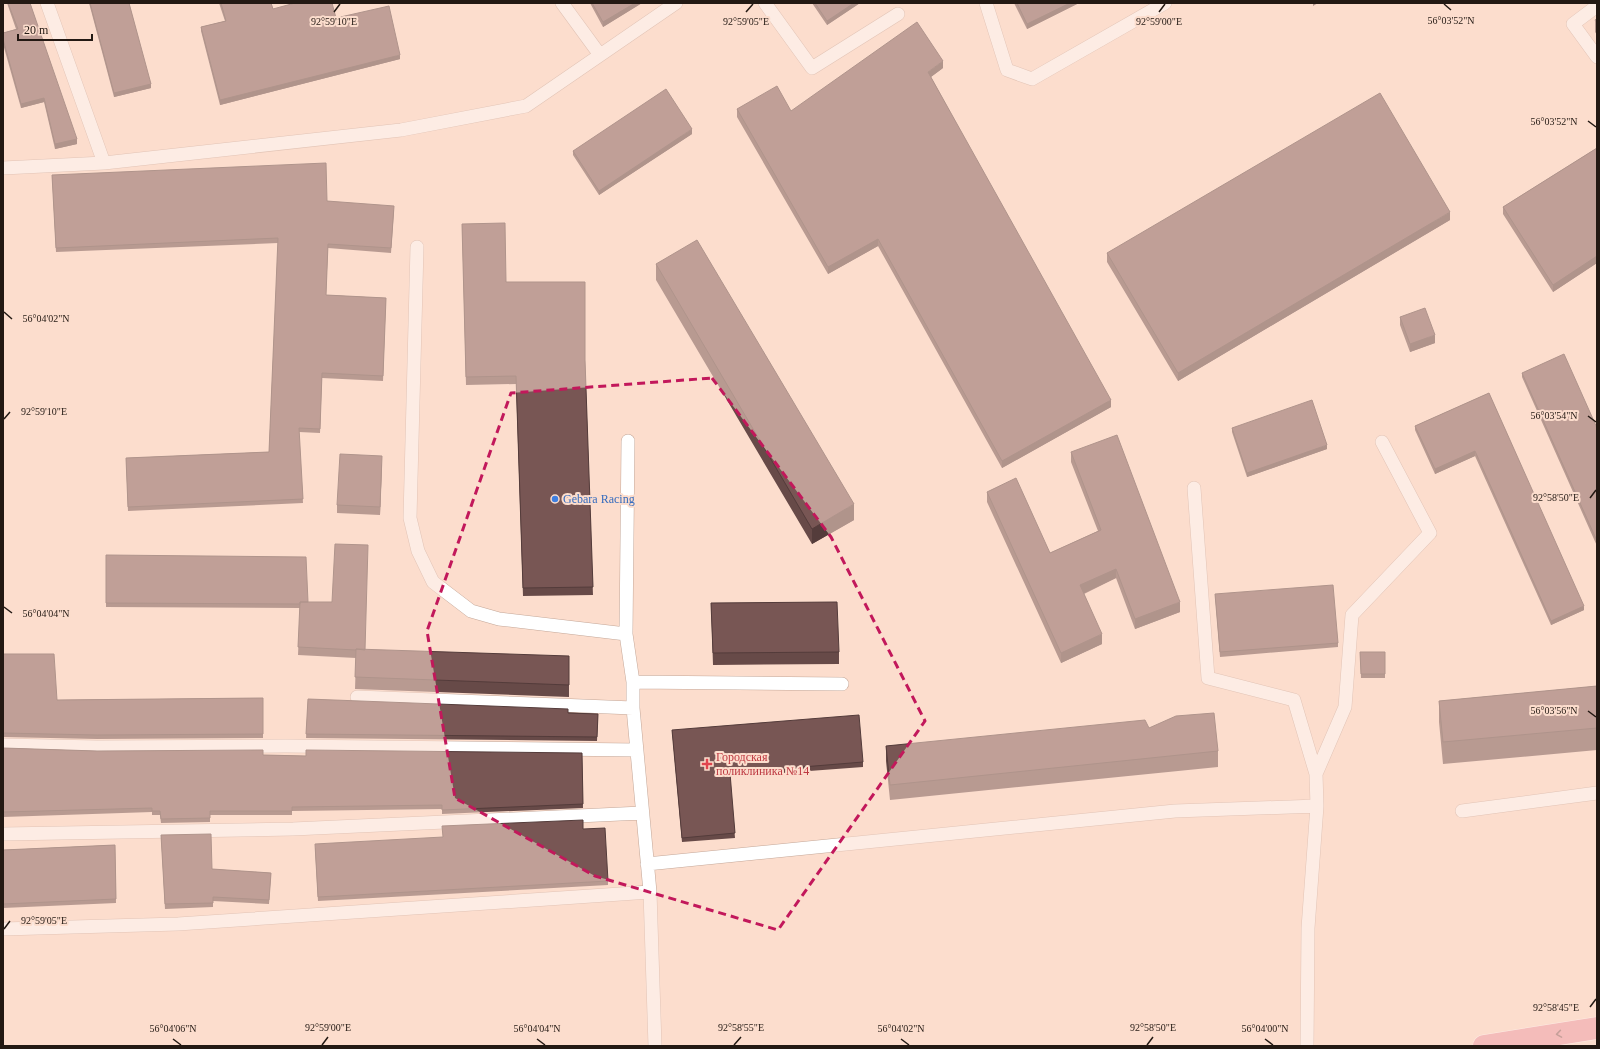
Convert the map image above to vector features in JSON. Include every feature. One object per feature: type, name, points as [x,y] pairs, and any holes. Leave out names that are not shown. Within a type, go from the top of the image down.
[{"type":"main road","points":[[1484,1046],[1597,1028]]},
{"type":"lane","points":[[47,3],[104,163]]},
{"type":"lane","points":[[562,3],[600,55]]},
{"type":"lane","points":[[3,168],[104,163],[401,130],[526,106],[600,55],[660,8],[676,3]]},
{"type":"lane","points":[[765,3],[812,68],[898,14]]},
{"type":"lane","points":[[986,3],[1007,70],[1032,79],[1165,3]]},
{"type":"lane","points":[[1597,6],[1573,24],[1597,57]]},
{"type":"lane","points":[[417,247],[410,518],[418,551],[433,582],[470,611],[499,619],[626,634]]},
{"type":"lane","points":[[628,441],[626,634],[632,682],[636,750],[650,892],[655,1046]]},
{"type":"lane","points":[[1316,774],[1345,707],[1352,615],[1430,533],[1382,442]]},
{"type":"lane","points":[[1194,488],[1208,678],[1294,700],[1316,774],[1317,806],[1308,928],[1307,1046]]},
{"type":"lane","points":[[632,682],[842,684]]},
{"type":"lane","points":[[357,696],[633,708]]},
{"type":"lane","points":[[3,745],[97,747],[286,746],[636,750]]},
{"type":"lane","points":[[1462,811],[1597,793]]},
{"type":"lane","points":[[648,864],[1175,811],[1317,806]]},
{"type":"lane","points":[[3,834],[293,829],[642,813]]},
{"type":"lane","points":[[3,929],[178,924],[650,892]]},
{"type":"highlighted area","points":[[712,378],[831,537],[925,721],[778,930],[595,876],[455,798],[427,631],[511,393]]},
{"type":"building","points":[[8,3],[30,3],[77,139],[55,144],[44,98],[21,104],[3,39],[3,33],[18,29]]},
{"type":"building","points":[[90,3],[129,3],[151,84],[114,93]]},
{"type":"building","points":[[221,3],[271,3],[273,9],[295,3],[332,3],[336,18],[389,6],[400,55],[220,100],[201,27],[226,21]]},
{"type":"building","points":[[592,3],[635,3],[603,22]]},
{"type":"building","points":[[815,3],[854,3],[827,21]]},
{"type":"building","points":[[1017,3],[1070,3],[1027,24]]},
{"type":"building","points":[[917,22],[943,61],[928,72],[1111,400],[1002,461],[878,239],[828,267],[737,109],[777,86],[791,111]]},
{"type":"building","points":[[666,89],[692,129],[599,191],[573,151]]},
{"type":"building","points":[[1380,93],[1450,212],[1178,373],[1107,253]]},
{"type":"building","points":[[1597,148],[1597,256],[1553,285],[1503,207]]},
{"type":"building","points":[[326,163],[327,201],[394,206],[391,248],[328,244],[326,295],[386,298],[383,376],[322,373],[320,429],[299,428],[303,499],[128,507],[126,458],[269,452],[278,238],[56,248],[52,175]]},
{"type":"building","points":[[505,223],[506,282],[585,282],[585,360],[593,587],[523,588],[516,376],[466,377],[462,224]]},
{"type":"building","points":[[697,240],[854,504],[812,529],[656,264]]},
{"type":"building","points":[[1425,308],[1435,335],[1410,344],[1400,317]]},
{"type":"building","points":[[1564,354],[1597,428],[1597,541],[1522,373]]},
{"type":"building","points":[[1489,393],[1584,606],[1551,621],[1475,451],[1435,469],[1415,426]]},
{"type":"building","points":[[1312,400],[1327,445],[1247,473],[1232,428]]},
{"type":"building","points":[[1117,435],[1180,602],[1135,619],[1116,569],[1080,585],[1102,634],[1061,653],[987,492],[1016,478],[1050,553],[1101,530],[1071,452]]},
{"type":"building","points":[[340,454],[382,456],[380,507],[337,505]]},
{"type":"building","points":[[335,544],[368,545],[365,650],[298,647],[300,602],[332,602]]},
{"type":"building","points":[[106,555],[306,557],[308,602],[300,602],[300,604],[106,603]]},
{"type":"building","points":[[1333,585],[1338,643],[1220,652],[1215,594]]},
{"type":"building","points":[[837,602],[839,652],[713,653],[711,603]]},
{"type":"building","points":[[356,649],[569,656],[569,685],[355,677]]},
{"type":"building","points":[[1360,652],[1385,652],[1385,674],[1361,674]]},
{"type":"building","points":[[3,654],[54,654],[57,700],[263,698],[263,734],[97,735],[3,733]]},
{"type":"building","points":[[1597,686],[1597,728],[1443,742],[1439,701]]},
{"type":"building","points":[[308,699],[568,709],[568,713],[598,714],[597,737],[306,734]]},
{"type":"building","points":[[1214,713],[1218,751],[890,785],[886,746],[1145,720],[1149,728],[1176,716]]},
{"type":"building","points":[[859,715],[863,762],[730,773],[735,833],[682,838],[672,730]]},
{"type":"building","points":[[3,748],[97,751],[263,750],[263,755],[306,756],[306,750],[582,753],[583,804],[442,810],[442,805],[292,807],[292,811],[210,811],[210,818],[161,819],[160,811],[152,811],[152,808],[3,812]]},
{"type":"building","points":[[583,820],[583,829],[605,828],[608,881],[318,897],[315,844],[443,837],[442,826]]},
{"type":"building","points":[[211,834],[212,869],[271,873],[269,900],[213,897],[213,903],[165,904],[161,835]]},
{"type":"building","points":[[115,845],[116,899],[3,904],[3,850]]},
{"type":"place","name":"Gebara Racing","points":[[555,499]]},
{"type":"place","name":"Городская поликлиника №14","points":[[707,764]]}]
